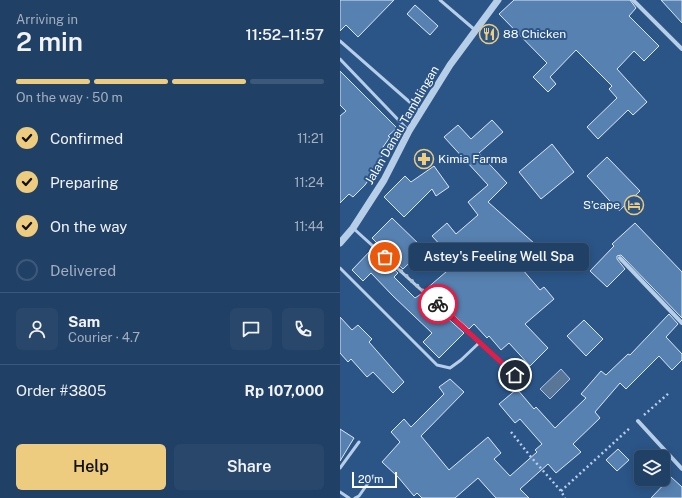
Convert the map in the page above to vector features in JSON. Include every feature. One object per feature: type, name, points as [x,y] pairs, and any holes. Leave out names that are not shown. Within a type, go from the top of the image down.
[{"type":"street","name":"Jalan Danau Tamblingan","points":[[340,243],[353,228],[384,180],[420,112],[450,65],[498,0]]},
{"type":"street","points":[[633,0],[682,49]]},
{"type":"street","points":[[620,258],[682,323]]},
{"type":"street","points":[[638,421],[682,469]]},
{"type":"lane","points":[[440,0],[475,30]]},
{"type":"lane","points":[[340,41],[420,112]]},
{"type":"lane","points":[[340,59],[410,131]]},
{"type":"lane","points":[[353,228],[515,375]]},
{"type":"lane","points":[[340,268],[437,365],[450,368],[480,342]]},
{"type":"lane","points":[[340,468],[359,442]]},
{"type":"lane","points":[[355,498],[359,496],[373,476]]},
{"type":"lane","points":[[340,492],[350,498]]},
{"type":"path","points":[[561,491],[669,393]]},
{"type":"path","points":[[511,432],[530,457],[561,491],[565,498]]},
{"type":"water","points":[[561,369],[570,379],[550,399],[540,389]]},
{"type":"building","points":[[340,0],[394,0],[358,37],[346,25],[340,31]]},
{"type":"building","points":[[514,0],[630,0],[636,8],[629,16],[659,46],[644,61],[634,51],[617,69],[647,102],[633,115],[628,110],[598,139],[587,127],[617,98],[609,89],[612,86],[576,50],[550,77],[556,84],[548,92],[533,77],[547,63],[499,14]]},
{"type":"building","points":[[661,0],[682,0],[682,23]]},
{"type":"building","points":[[415,5],[438,26],[430,35],[407,14]]},
{"type":"building","points":[[340,71],[397,128],[388,136],[390,137],[381,150],[385,152],[372,170],[374,172],[365,185],[353,197],[349,194],[340,203],[340,116],[346,111],[340,105]]},
{"type":"building","points":[[492,120],[503,132],[479,153],[507,183],[488,202],[535,244],[517,263],[540,290],[544,287],[554,299],[525,324],[548,348],[530,366],[509,343],[501,350],[489,336],[487,338],[474,324],[469,329],[425,290],[454,265],[452,262],[454,260],[432,236],[447,223],[456,234],[478,215],[468,202],[488,185],[444,137],[458,125],[471,139]]},
{"type":"building","points":[[552,144],[574,172],[541,199],[519,172]]},
{"type":"building","points":[[607,157],[640,191],[619,211],[587,176]]},
{"type":"building","points":[[434,166],[449,187],[436,196],[432,189],[404,217],[384,197],[405,176],[411,182]]},
{"type":"building","points":[[392,218],[424,249],[403,269],[376,245],[378,244],[372,238]]},
{"type":"building","points":[[635,223],[682,272],[682,318],[621,255],[617,256],[617,259],[625,269],[607,287],[590,271],[614,246],[612,244]]},
{"type":"building","points":[[372,249],[398,273],[394,277],[415,298],[421,294],[464,333],[439,358],[423,342],[432,333],[371,273],[363,281],[352,270]]},
{"type":"building","points":[[669,314],[678,324],[666,337],[682,354],[682,360],[672,370],[659,356],[626,389],[620,383],[595,412],[600,418],[573,444],[581,452],[556,473],[548,464],[520,489],[529,498],[496,498],[478,478],[455,498],[422,498],[417,493],[414,496],[398,477],[382,462],[400,442],[391,432],[404,419],[411,427],[444,394],[439,387],[450,379],[464,392],[421,436],[449,470],[488,437],[501,453],[494,459],[510,476],[537,452],[535,450],[542,444],[520,419],[515,423],[499,404],[517,389],[534,409],[536,407],[555,428],[586,398],[581,394],[601,371],[606,375],[628,354],[630,355]]},
{"type":"building","points":[[340,317],[352,330],[358,325],[372,339],[369,342],[404,382],[393,393],[373,372],[367,377],[351,359],[348,362],[340,353]]},
{"type":"building","points":[[584,320],[603,339],[586,356],[567,336]]},
{"type":"building","points":[[340,429],[354,438],[340,461]]},
{"type":"building","points":[[618,449],[629,460],[617,471],[606,460]]},
{"type":"building","points":[[671,477],[682,487],[682,498],[651,498],[662,486],[670,486]]},
{"type":"way so far","points":[[385,257],[438,304]]},
{"type":"place","name":"88 Chicken","points":[[489,34]]},
{"type":"place","name":"Kimia Farma","points":[[424,159]]},
{"type":"place","name":"S’cape","points":[[634,205]]},
{"type":"place","name":"Astey's Feeling Well Spa","points":[[385,257]]},
{"type":"route","points":[[438,304],[515,375]]}]
